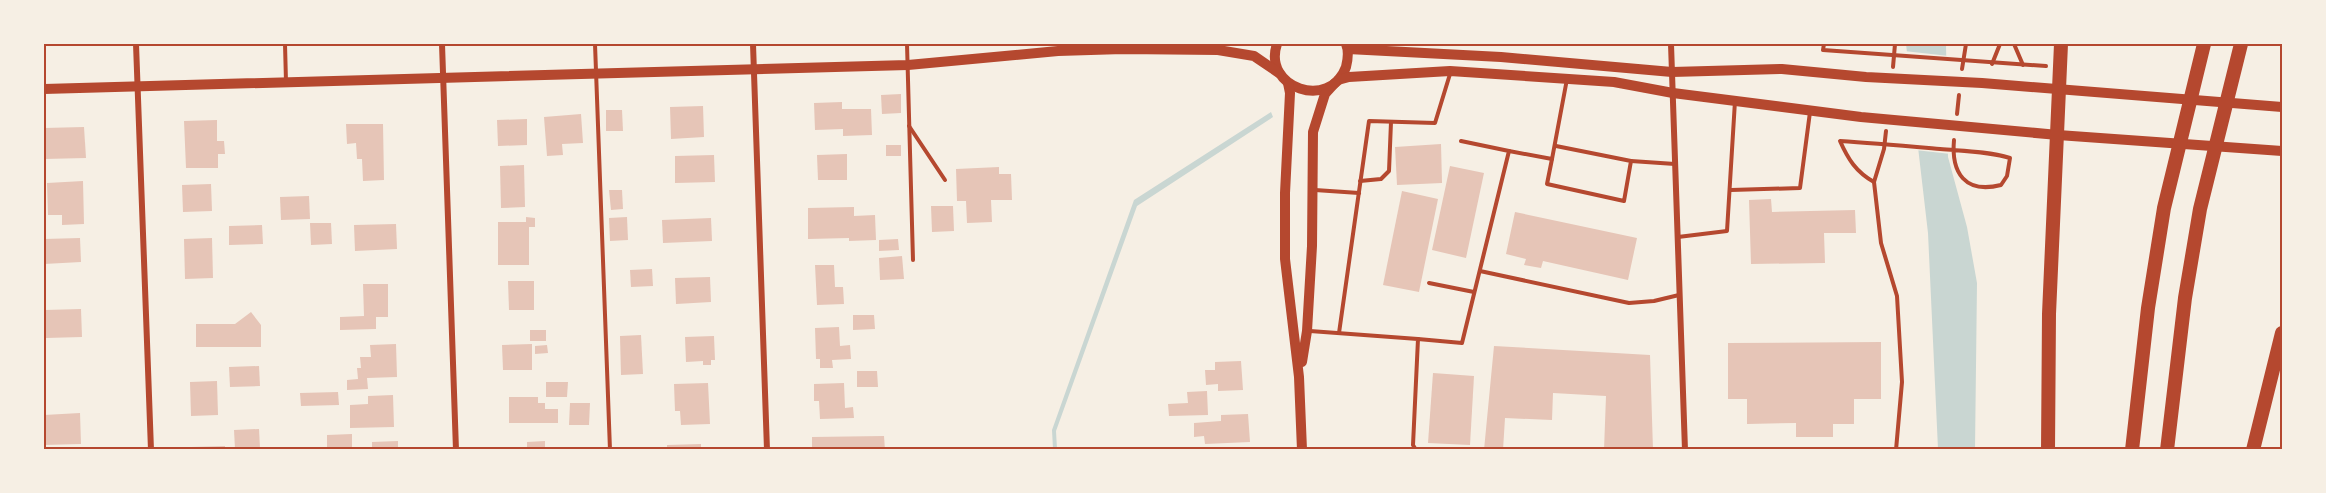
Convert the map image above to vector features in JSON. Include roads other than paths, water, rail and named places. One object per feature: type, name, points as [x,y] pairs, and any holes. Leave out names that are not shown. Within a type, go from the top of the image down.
[{"type":"highway","points":[[2048,450],[2049,314],[2058,135],[2058,66],[2061,44]]},
{"type":"highway","points":[[2132,450],[2148,308],[2164,208],[2204,44]]},
{"type":"highway","points":[[2167,450],[2185,298],[2200,209],[2241,44]]},
{"type":"highway","points":[[2253,450],[2283,333]]},
{"type":"main road","points":[[1123,49],[1175,44]]},
{"type":"main road","points":[[1277,44],[1275,61],[1280,73],[1288,83],[1311,92],[1324,89],[1337,81],[1350,77],[1450,71],[1614,82],[1672,93],[1861,117],[1983,129],[2283,151]]},
{"type":"main road","points":[[1299,377],[1306,331],[1312,246],[1313,132],[1325,94],[1343,73],[1348,61],[1347,46],[1672,72],[1782,69],[2283,107]]},
{"type":"main road","points":[[44,89],[908,65],[1058,47],[1218,50],[1254,56],[1280,73]]},
{"type":"main road","points":[[1288,83],[1290,93],[1285,193],[1286,259],[1299,377],[1302,450]]},
{"type":"street","points":[[136,44],[151,450]]},
{"type":"street","points":[[442,44],[456,450]]},
{"type":"street","points":[[753,44],[766,450]]},
{"type":"street","points":[[1671,44],[1685,450]]},
{"type":"lane","points":[[285,44],[286,83]]},
{"type":"lane","points":[[595,44],[610,450]]},
{"type":"lane","points":[[907,44],[913,260]]},
{"type":"lane","points":[[1339,333],[1369,121],[1435,123],[1450,71]]},
{"type":"lane","points":[[1567,79],[1547,184],[1624,201],[1631,161]]},
{"type":"lane","points":[[1678,238],[1727,231],[1735,100]]},
{"type":"lane","points":[[1731,190],[1800,188],[1810,110]]},
{"type":"lane","points":[[1360,182],[1381,179],[1389,171],[1391,122]]},
{"type":"lane","points":[[909,125],[945,180]]},
{"type":"lane","points":[[1461,141],[1552,159]]},
{"type":"lane","points":[[1556,146],[1631,161],[1675,164]]},
{"type":"lane","points":[[1306,331],[1462,344],[1509,151]]},
{"type":"lane","points":[[1312,190],[1359,193]]},
{"type":"lane","points":[[1480,271],[1629,303],[1654,301],[1680,295]]},
{"type":"lane","points":[[1428,283],[1474,292]]},
{"type":"lane","points":[[1416,450],[1413,445],[1418,339]]}]
